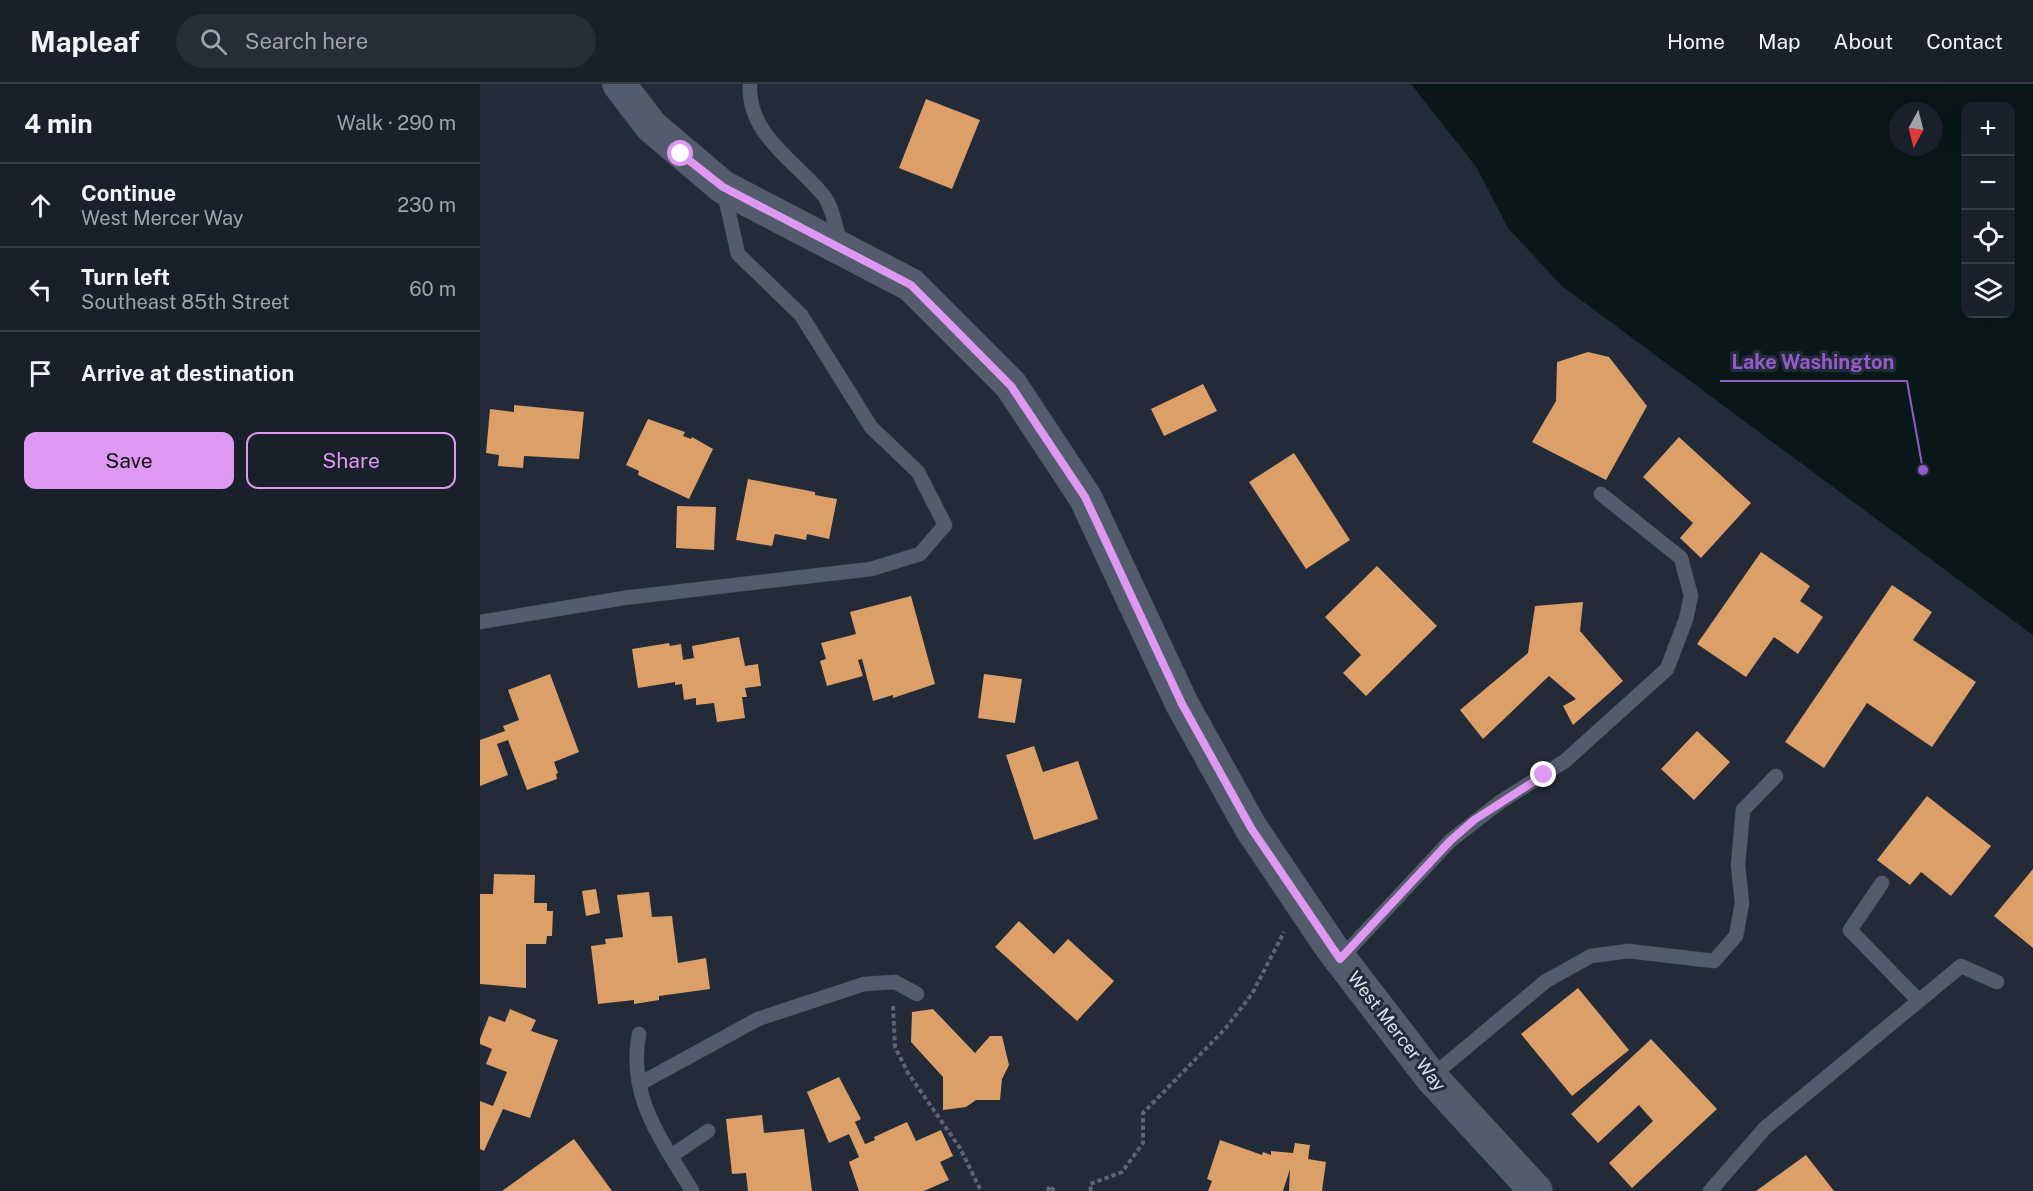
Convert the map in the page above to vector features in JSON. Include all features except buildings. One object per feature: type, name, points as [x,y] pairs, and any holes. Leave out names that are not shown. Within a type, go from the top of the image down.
[{"type":"street","name":"West Mercer Way","points":[[619,84],[651,126],[723,187],[911,285],[1011,386],[1085,497],[1182,704],[1251,828],[1340,959],[1431,1077],[1536,1191]]},
{"type":"lane","points":[[750,84],[750,95],[764,135],[826,198],[842,249]]},
{"type":"lane","points":[[480,622],[624,598],[871,569],[920,554],[945,525],[918,472],[871,427],[801,315],[738,254],[723,187]]},
{"type":"lane","points":[[1340,959],[1458,834],[1500,802],[1565,761],[1667,669],[1686,619],[1691,596],[1681,558],[1601,494]]},
{"type":"lane","points":[[1431,1077],[1546,981],[1591,956],[1628,951],[1714,961],[1736,936],[1742,903],[1738,865],[1743,810],[1776,776]]},
{"type":"lane","points":[[1882,883],[1850,930],[1919,1001]]},
{"type":"lane","points":[[1710,1191],[1765,1128],[1961,966],[1997,982]]},
{"type":"lane","points":[[639,1084],[758,1019],[864,984],[895,982],[917,994]]},
{"type":"lane","points":[[639,1034],[634,1058],[651,1124],[692,1191]]},
{"type":"lane","points":[[672,1156],[708,1131]]},
{"type":"path","points":[[1091,1191],[1090,1184],[1122,1172],[1143,1143],[1143,1113],[1225,1029],[1252,994],[1274,949],[1302,904]]},
{"type":"path","points":[[893,1004],[895,1047],[908,1073],[960,1148],[981,1191]]},
{"type":"path","points":[[1048,1191],[1049,1186],[1055,1191]]},
{"type":"shaded area","points":[[1411,84],[2033,84],[2033,635],[1562,286],[1508,228],[1477,168]]},
{"type":"place","name":"Lake Washington","points":[[1923,470]]},
{"type":"route","points":[[681,154],[723,187],[911,285],[1011,386],[1085,497],[1182,704],[1251,828],[1340,959],[1450,841],[1474,820],[1544,775]]}]
